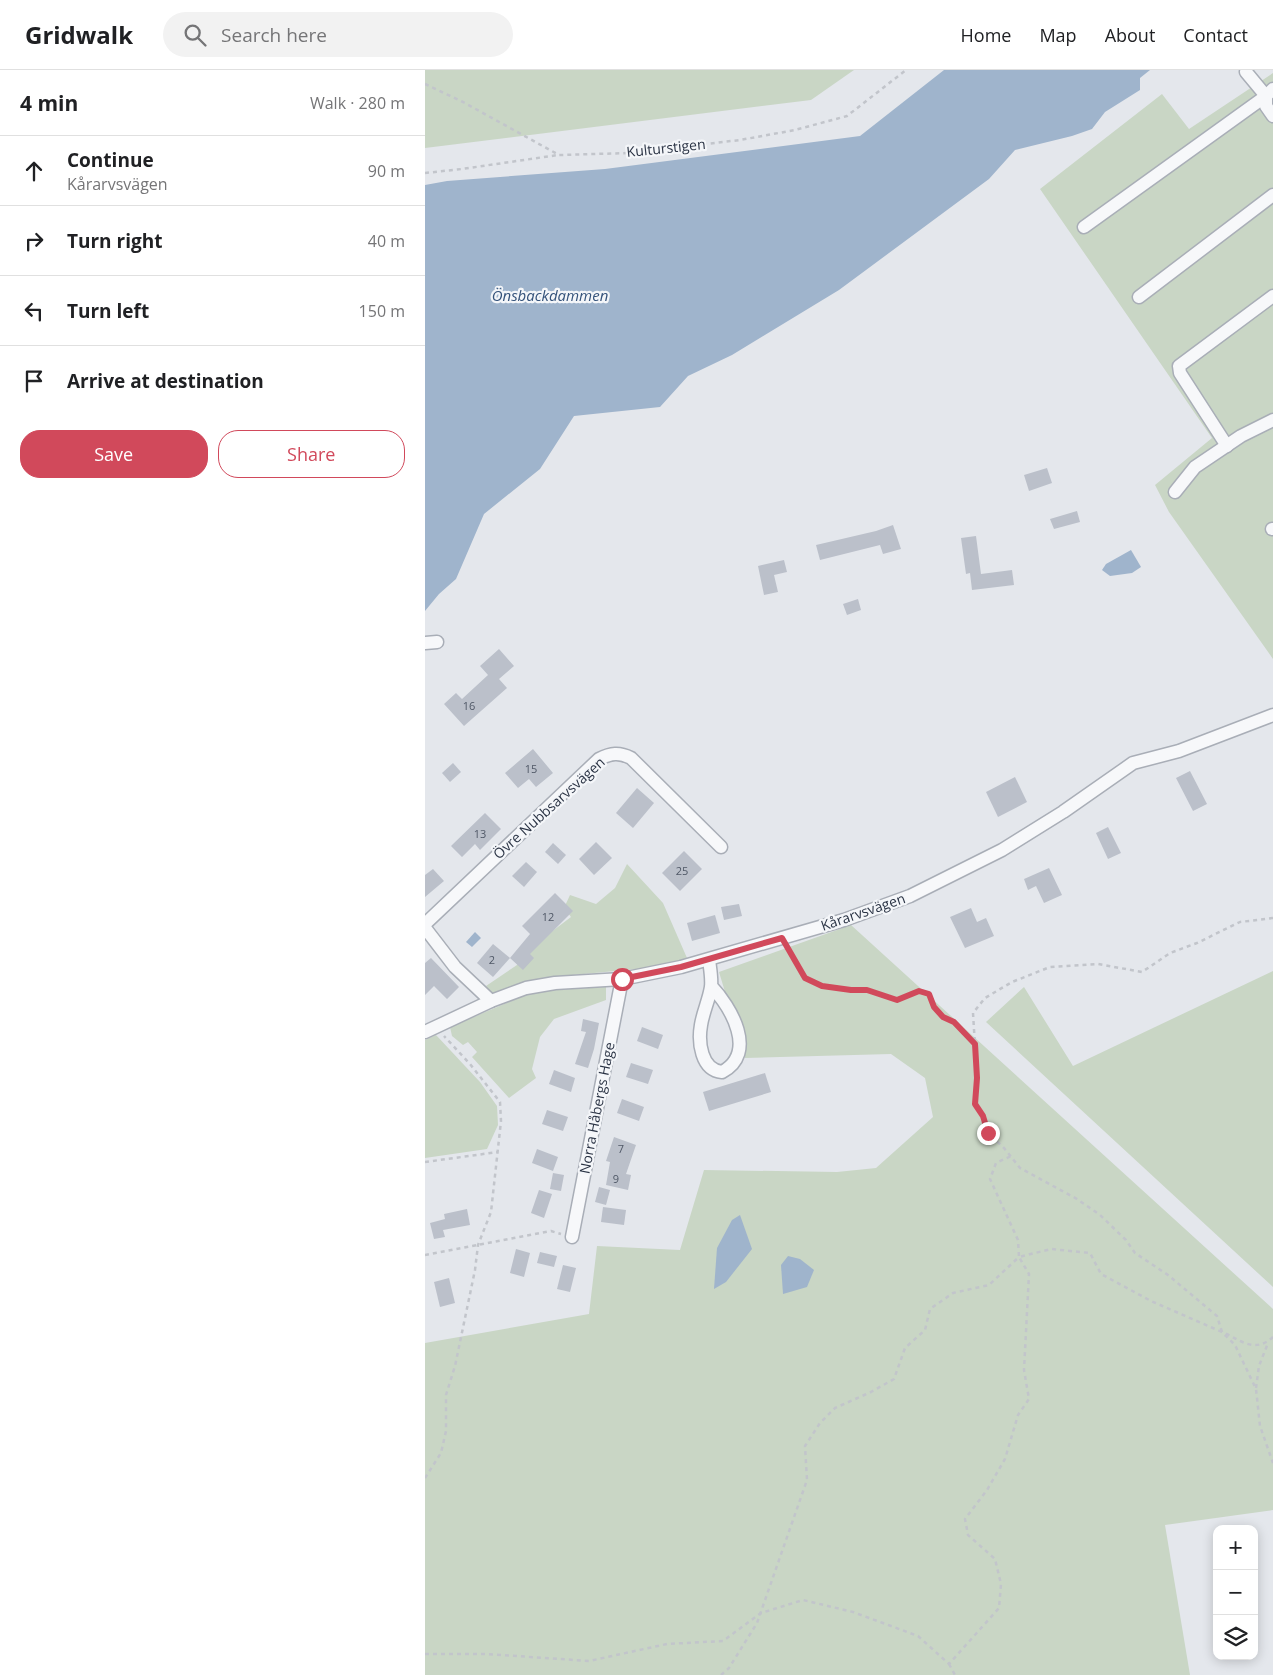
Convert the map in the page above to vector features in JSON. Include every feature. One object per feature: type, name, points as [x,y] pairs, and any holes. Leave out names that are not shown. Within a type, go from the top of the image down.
[{"type":"street","points":[[1246,72],[1270,92]]},
{"type":"street","points":[[1270,92],[1266,106],[1273,116]]},
{"type":"street","points":[[1084,228],[1270,92]]},
{"type":"street","points":[[1139,297],[1273,195]]},
{"type":"street","points":[[1227,446],[1180,373],[1179,366],[1273,296]]},
{"type":"street","points":[[1175,492],[1195,468],[1241,436],[1273,420]]},
{"type":"street","name":"Kårarvsvägen","points":[[430,1029],[491,1001],[525,988],[555,983],[644,976],[709,960],[844,920],[909,896],[1002,850],[1063,812],[1133,763],[1179,751],[1273,715]]},
{"type":"street","name":"Övre Nubbsarvsvägen","points":[[425,924],[578,778],[599,759],[607,755],[622,754],[631,758],[721,847]]},
{"type":"street","points":[[425,928],[455,967],[491,1001]]},
{"type":"street","points":[[709,960],[711,986],[700,1026],[701,1044],[708,1065],[716,1072],[722,1072],[735,1061],[738,1054],[739,1035],[734,1017],[728,1006],[711,986]]},
{"type":"street","name":"Norra Håbergs Hage","points":[[572,1237],[622,979]]},
{"type":"path","name":"Kulturstigen","points":[[425,173],[559,155],[630,152],[740,140],[795,130],[847,116],[907,70]]},
{"type":"path","points":[[425,84],[463,102],[559,155]]},
{"type":"path","points":[[1273,918],[1240,922],[1197,943],[1169,953],[1142,972],[1098,964],[1050,967],[1011,982],[985,998],[973,1013],[977,1078],[975,1104],[983,1116],[988,1133],[1005,1148],[1020,1168],[1077,1199],[1099,1215],[1126,1240],[1135,1253],[1168,1275],[1217,1316],[1221,1332],[1235,1345],[1255,1388],[1260,1426],[1273,1463]]},
{"type":"path","points":[[782,938],[805,978],[822,986],[867,990],[897,1000],[919,991],[929,994],[934,1007],[943,1017],[954,1022],[975,1044]]},
{"type":"path","points":[[425,1478],[441,1453],[446,1426],[446,1395],[455,1366],[475,1270],[478,1245],[491,1212],[501,1121],[500,1102],[470,1064],[430,1029]]},
{"type":"path","points":[[425,1162],[498,1152]]},
{"type":"path","points":[[949,1664],[999,1608],[1001,1584],[995,1559],[968,1535],[965,1519],[987,1490],[1005,1459],[1018,1415],[1029,1400],[1024,1370],[1029,1274],[1019,1257],[1018,1240],[990,1179],[996,1163],[1011,1156]]},
{"type":"path","points":[[425,1255],[551,1231],[572,1237]]},
{"type":"path","points":[[721,1675],[729,1668],[757,1623],[761,1613],[807,1480],[805,1446],[820,1423],[835,1408],[871,1392],[894,1379],[905,1348],[925,1330],[930,1309],[953,1293],[989,1284],[1019,1257],[1051,1249],[1090,1253],[1101,1274],[1151,1301],[1238,1338],[1246,1344],[1258,1346],[1273,1337]]},
{"type":"path","points":[[1255,1388],[1259,1366],[1268,1341]]},
{"type":"path","points":[[425,1654],[487,1654],[589,1662],[667,1644],[723,1641],[761,1613],[803,1600],[853,1612],[918,1636],[949,1664],[955,1675]]},
{"type":"path","points":[[728,1675],[729,1668]]},
{"type":"green space","points":[[425,70],[854,70],[811,100],[425,148]]},
{"type":"green space","points":[[1273,73],[1273,659],[1169,512],[1155,485],[1212,438],[1040,189],[1162,94],[1189,129]]},
{"type":"green space","points":[[627,864],[663,903],[687,958],[658,967],[541,978],[490,994],[486,986],[517,965],[526,951],[571,917],[564,908],[570,895],[596,904],[615,888]]},
{"type":"green space","points":[[851,925],[1273,1309],[1273,1510],[1165,1525],[1190,1675],[425,1675],[425,1343],[589,1314],[597,1246],[680,1250],[704,1170],[837,1172],[876,1168],[933,1117],[925,1078],[891,1054],[745,1058],[719,972]]},
{"type":"green space","points":[[1273,971],[1273,1287],[986,1022],[1024,987],[1073,1066]]},
{"type":"green space","points":[[606,987],[606,1000],[554,1019],[540,1037],[532,1069],[536,1078],[509,1098],[472,1057],[477,1052],[468,1042],[463,1045],[452,1036],[450,1027],[535,991]]},
{"type":"green space","points":[[436,1035],[480,1082],[497,1106],[498,1125],[487,1149],[425,1158],[425,1040]]},
{"type":"water","name":"Önsbackdammen","points":[[944,70],[1150,70],[1140,78],[1140,90],[1105,112],[1092,129],[1015,150],[989,179],[839,290],[732,355],[688,376],[660,407],[574,416],[540,469],[484,514],[456,579],[439,594],[425,611],[425,185],[447,181],[605,169],[860,136]]},
{"type":"water","points":[[1131,550],[1141,567],[1132,573],[1110,576],[1102,570],[1106,564]]},
{"type":"water","points":[[475,932],[481,938],[472,947],[466,942]]},
{"type":"water","points":[[740,1215],[752,1249],[726,1282],[714,1289],[717,1248],[732,1220]]},
{"type":"water","points":[[788,1256],[800,1259],[814,1270],[807,1287],[783,1294],[781,1265]]},
{"type":"building","points":[[1047,468],[1052,483],[1029,491],[1024,475]]},
{"type":"building","points":[[1077,511],[1080,522],[1054,529],[1050,519]]},
{"type":"building","points":[[893,525],[901,549],[883,554],[880,545],[820,560],[816,545],[876,531]]},
{"type":"building","points":[[976,536],[981,574],[1012,570],[1014,585],[972,590],[970,573],[966,574],[961,538]]},
{"type":"building","points":[[784,560],[787,572],[774,575],[778,592],[764,595],[758,566]]},
{"type":"building","points":[[858,599],[861,610],[847,615],[843,604]]},
{"type":"building","points":[[499,649],[514,666],[499,679],[507,688],[464,726],[444,704],[456,693],[462,699],[488,675],[480,666]]},
{"type":"building","points":[[533,749],[553,773],[536,787],[529,779],[518,788],[505,773]]},
{"type":"building","points":[[453,763],[461,772],[450,782],[442,773]]},
{"type":"building","points":[[1190,771],[1207,804],[1193,811],[1176,778]]},
{"type":"building","points":[[1015,777],[1027,802],[998,817],[986,792]]},
{"type":"building","points":[[637,788],[654,803],[633,828],[616,813]]},
{"type":"building","points":[[485,813],[501,829],[480,850],[475,844],[462,857],[451,846]]},
{"type":"building","points":[[1108,827],[1121,853],[1108,859],[1096,833]]},
{"type":"building","points":[[596,842],[612,858],[594,875],[579,859]]},
{"type":"building","points":[[553,843],[566,855],[558,864],[545,852]]},
{"type":"building","points":[[684,851],[702,869],[680,891],[662,873]]},
{"type":"building","points":[[526,862],[537,872],[524,887],[512,876]]},
{"type":"building","points":[[1049,868],[1062,895],[1044,903],[1036,886],[1028,890],[1024,879]]},
{"type":"building","points":[[433,869],[444,881],[425,897],[425,875]]},
{"type":"building","points":[[555,893],[573,911],[530,954],[534,958],[523,970],[510,958],[530,934],[522,926]]},
{"type":"building","points":[[739,904],[742,916],[724,920],[721,907]]},
{"type":"building","points":[[971,908],[977,922],[986,918],[994,936],[965,948],[950,917]]},
{"type":"building","points":[[715,915],[720,933],[692,941],[687,923]]},
{"type":"building","points":[[493,944],[510,958],[493,977],[477,963]]},
{"type":"building","points":[[431,958],[459,987],[447,999],[434,986],[425,995],[425,963]]},
{"type":"building","points":[[583,1019],[599,1023],[588,1068],[575,1064],[586,1032],[581,1031]]},
{"type":"building","points":[[642,1027],[663,1035],[658,1049],[637,1041]]},
{"type":"building","points":[[631,1063],[653,1070],[648,1084],[626,1077]]},
{"type":"building","points":[[554,1070],[575,1078],[571,1092],[549,1084]]},
{"type":"building","points":[[765,1073],[771,1092],[709,1111],[703,1092]]},
{"type":"building","points":[[622,1099],[644,1107],[639,1121],[617,1113]]},
{"type":"building","points":[[547,1110],[568,1117],[563,1131],[542,1124]]},
{"type":"building","points":[[614,1137],[636,1145],[626,1174],[631,1175],[628,1190],[606,1185],[610,1162],[606,1161]]},
{"type":"building","points":[[537,1149],[558,1157],[553,1171],[532,1163]]},
{"type":"building","points":[[553,1173],[564,1175],[561,1191],[550,1189]]},
{"type":"building","points":[[599,1187],[610,1190],[606,1205],[595,1202]]},
{"type":"building","points":[[539,1190],[552,1194],[544,1218],[531,1213]]},
{"type":"building","points":[[603,1207],[626,1210],[624,1225],[601,1222]]},
{"type":"building","points":[[467,1209],[470,1225],[443,1230],[445,1237],[434,1239],[430,1223],[445,1219],[444,1214]]},
{"type":"building","points":[[516,1249],[530,1253],[524,1277],[510,1273]]},
{"type":"building","points":[[540,1252],[557,1256],[554,1267],[537,1263]]},
{"type":"building","points":[[563,1265],[576,1268],[570,1292],[557,1289]]},
{"type":"building","points":[[449,1278],[455,1303],[440,1307],[434,1282]]},
{"type":"route","points":[[622,979],[644,976],[709,960],[782,938],[805,978],[822,986],[867,990],[897,1000],[919,991],[929,994],[934,1007],[943,1017],[954,1022],[975,1044],[977,1078],[975,1104],[983,1116],[988,1133]]}]
